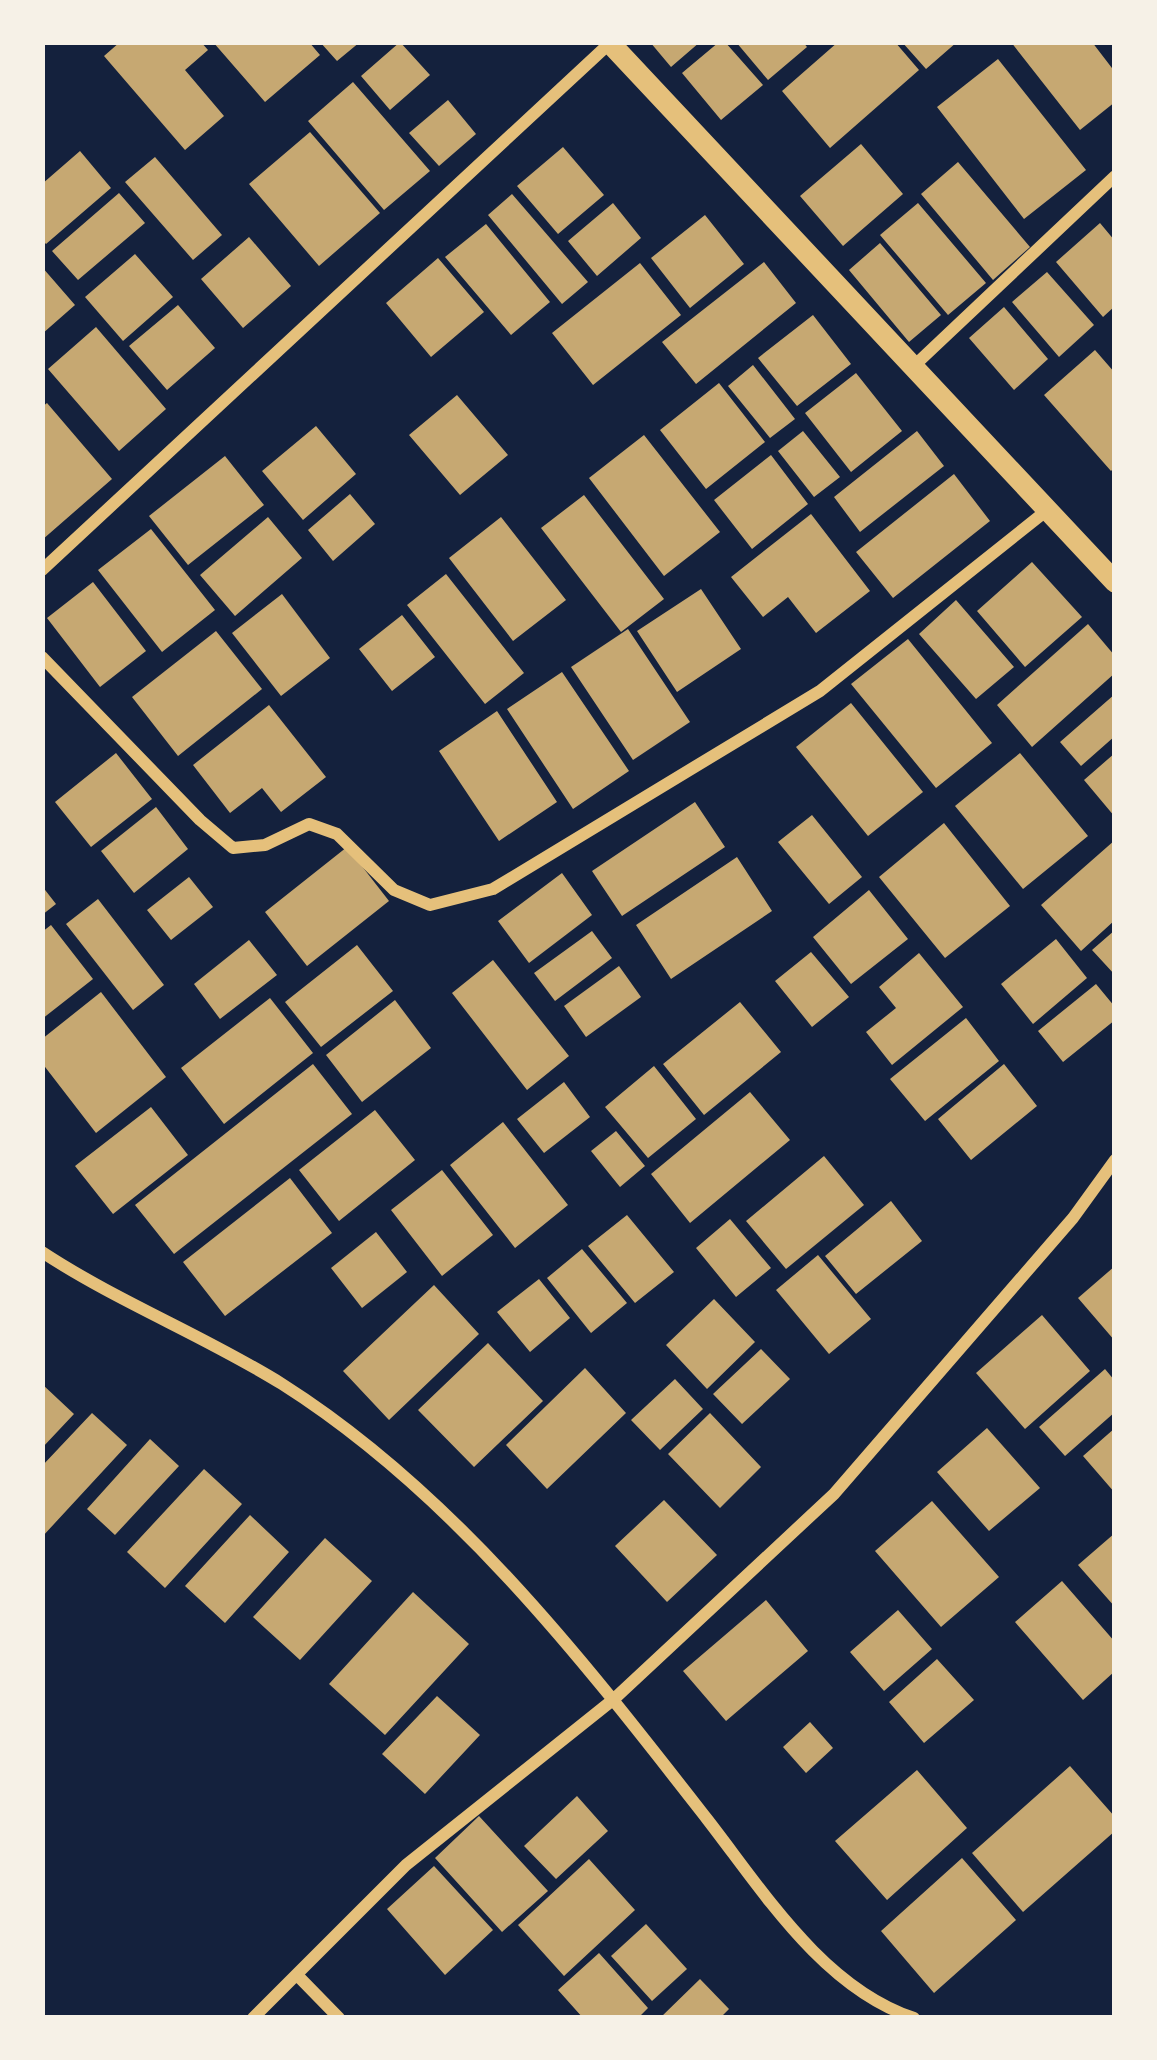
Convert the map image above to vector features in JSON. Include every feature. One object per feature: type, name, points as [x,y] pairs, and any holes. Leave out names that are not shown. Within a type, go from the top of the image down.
[{"type":"street","points":[[42,569],[610,42],[1115,582]]},
{"type":"street","points":[[915,365],[1115,176]]},
{"type":"street","points":[[42,657],[233,848],[265,844],[308,824],[337,834],[394,890],[430,904],[493,889],[820,691],[1046,511]]},
{"type":"street","points":[[253,2018],[406,1865],[614,1699],[834,1494],[1073,1218],[1115,1160]]},
{"type":"street","points":[[42,1252],[282,1384],[383,1458],[539,1611],[614,1699],[790,1926],[836,1971],[914,2018]]},
{"type":"street","points":[[296,1975],[339,2018]]},
{"type":"building","points":[[120,42],[201,42],[208,50],[185,70],[224,116],[185,150],[104,56]]},
{"type":"building","points":[[213,42],[309,42],[320,55],[265,102]]},
{"type":"building","points":[[320,42],[360,42],[337,61]]},
{"type":"building","points":[[400,42],[430,75],[390,110],[361,76]]},
{"type":"building","points":[[650,42],[700,42],[671,67]]},
{"type":"building","points":[[725,42],[763,85],[721,120],[682,73]]},
{"type":"building","points":[[736,42],[803,42],[807,47],[768,80]]},
{"type":"building","points":[[838,42],[895,42],[919,70],[830,148],[782,91]]},
{"type":"building","points":[[902,42],[957,42],[926,69]]},
{"type":"building","points":[[1011,42],[1092,42],[1115,72],[1115,102],[1080,130]]},
{"type":"building","points":[[998,59],[1086,170],[1024,219],[937,107]]},
{"type":"building","points":[[353,82],[430,171],[384,210],[308,121]]},
{"type":"building","points":[[448,100],[476,134],[439,166],[409,133]]},
{"type":"building","points":[[310,132],[380,213],[319,266],[249,184]]},
{"type":"building","points":[[861,144],[903,194],[843,246],[800,196]]},
{"type":"building","points":[[563,147],[604,195],[558,234],[517,186]]},
{"type":"building","points":[[80,151],[111,188],[46,244],[42,240],[42,184]]},
{"type":"building","points":[[155,157],[222,235],[193,260],[125,182]]},
{"type":"building","points":[[958,162],[1030,247],[993,280],[921,194]]},
{"type":"building","points":[[119,193],[145,223],[78,280],[52,251]]},
{"type":"building","points":[[512,194],[588,282],[562,304],[488,215]]},
{"type":"building","points":[[613,203],[641,238],[597,276],[568,241]]},
{"type":"building","points":[[918,203],[986,283],[948,315],[880,235]]},
{"type":"building","points":[[705,215],[744,264],[690,308],[651,258]]},
{"type":"building","points":[[1100,223],[1115,241],[1115,306],[1103,317],[1056,262]]},
{"type":"building","points":[[486,224],[550,302],[511,335],[445,257]]},
{"type":"building","points":[[249,237],[291,286],[243,328],[201,279]]},
{"type":"building","points":[[880,243],[941,315],[909,342],[849,270]]},
{"type":"building","points":[[135,254],[173,297],[123,341],[85,297]]},
{"type":"building","points":[[438,258],[484,312],[431,357],[386,303]]},
{"type":"building","points":[[764,262],[796,303],[696,384],[662,342]]},
{"type":"building","points":[[640,263],[681,315],[593,385],[552,333]]},
{"type":"building","points":[[42,267],[75,305],[42,334]]},
{"type":"building","points":[[1047,272],[1094,325],[1059,357],[1012,302]]},
{"type":"building","points":[[178,305],[215,348],[167,390],[129,346]]},
{"type":"building","points":[[1004,307],[1048,359],[1014,390],[969,338]]},
{"type":"building","points":[[813,315],[851,364],[797,406],[758,358]]},
{"type":"building","points":[[96,327],[166,409],[119,451],[48,369]]},
{"type":"building","points":[[1095,350],[1115,373],[1115,467],[1111,471],[1044,395]]},
{"type":"building","points":[[753,365],[795,419],[770,438],[728,386]]},
{"type":"building","points":[[856,373],[902,431],[851,472],[805,413]]},
{"type":"building","points":[[719,383],[765,442],[706,489],[660,430]]},
{"type":"building","points":[[457,395],[508,455],[460,495],[409,435]]},
{"type":"building","points":[[47,403],[112,479],[42,540],[42,407]]},
{"type":"building","points":[[316,426],[356,474],[303,520],[262,471]]},
{"type":"building","points":[[803,431],[840,477],[814,497],[778,451]]},
{"type":"building","points":[[917,431],[944,466],[860,532],[834,497]]},
{"type":"building","points":[[644,435],[720,532],[664,576],[589,478]]},
{"type":"building","points":[[771,455],[808,504],[752,549],[714,500]]},
{"type":"building","points":[[225,456],[264,505],[188,565],[149,516]]},
{"type":"building","points":[[954,474],[990,521],[893,598],[856,552]]},
{"type":"building","points":[[350,494],[375,524],[333,561],[308,530]]},
{"type":"building","points":[[584,495],[664,599],[621,632],[541,528]]},
{"type":"building","points":[[811,514],[870,591],[816,633],[788,597],[763,617],[731,577]]},
{"type":"building","points":[[268,517],[302,558],[235,616],[200,575]]},
{"type":"building","points":[[501,517],[566,600],[513,641],[449,558]]},
{"type":"building","points":[[151,529],[215,610],[162,652],[98,570]]},
{"type":"building","points":[[1032,562],[1082,617],[1025,667],[977,611]]},
{"type":"building","points":[[446,574],[524,673],[485,704],[407,605]]},
{"type":"building","points":[[93,582],[146,651],[100,687],[47,618]]},
{"type":"building","points":[[701,589],[741,649],[677,692],[637,631]]},
{"type":"building","points":[[282,594],[330,658],[281,696],[232,633]]},
{"type":"building","points":[[956,600],[1014,667],[976,699],[919,634]]},
{"type":"building","points":[[402,615],[435,657],[392,691],[359,649]]},
{"type":"building","points":[[1088,624],[1115,656],[1115,673],[1032,747],[997,705]]},
{"type":"building","points":[[628,629],[690,722],[633,760],[571,667]]},
{"type":"building","points":[[216,631],[262,689],[178,756],[132,697]]},
{"type":"building","points":[[908,639],[992,743],[936,788],[851,684]]},
{"type":"building","points":[[562,672],[629,771],[573,809],[507,709]]},
{"type":"building","points":[[1115,694],[1115,736],[1081,766],[1060,742]]},
{"type":"building","points":[[851,703],[923,792],[868,836],[796,747]]},
{"type":"building","points":[[269,705],[326,777],[281,812],[262,788],[230,813],[193,765]]},
{"type":"building","points":[[497,711],[557,802],[499,841],[439,751]]},
{"type":"building","points":[[116,753],[152,799],[91,847],[55,802]]},
{"type":"building","points":[[1020,753],[1088,836],[1023,889],[955,806]]},
{"type":"building","points":[[1115,753],[1115,817],[1084,780]]},
{"type":"building","points":[[695,802],[725,847],[622,916],[592,871]]},
{"type":"building","points":[[156,807],[188,849],[134,893],[101,851]]},
{"type":"building","points":[[812,815],[862,877],[829,904],[778,842]]},
{"type":"building","points":[[944,823],[1010,906],[945,958],[879,877]]},
{"type":"building","points":[[1115,840],[1115,920],[1081,951],[1041,905]]},
{"type":"building","points":[[347,847],[389,901],[307,966],[265,912]]},
{"type":"building","points":[[737,857],[772,911],[671,979],[636,925]]},
{"type":"building","points":[[562,873],[592,915],[529,963],[498,921]]},
{"type":"building","points":[[189,877],[213,907],[171,940],[147,910]]},
{"type":"building","points":[[42,886],[56,904],[42,915]]},
{"type":"building","points":[[869,890],[908,939],[851,984],[813,937]]},
{"type":"building","points":[[98,899],[164,985],[133,1010],[66,924]]},
{"type":"building","points":[[51,925],[93,979],[42,1019],[42,932]]},
{"type":"building","points":[[1115,930],[1115,975],[1092,950]]},
{"type":"building","points":[[592,931],[612,958],[555,1001],[534,973]]},
{"type":"building","points":[[1056,939],[1087,978],[1033,1024],[1001,984]]},
{"type":"building","points":[[249,940],[277,975],[220,1019],[194,984]]},
{"type":"building","points":[[357,945],[393,991],[321,1047],[285,1002]]},
{"type":"building","points":[[811,952],[849,997],[812,1027],[775,981]]},
{"type":"building","points":[[919,953],[963,1007],[892,1065],[866,1032],[896,1008],[879,987]]},
{"type":"building","points":[[493,960],[569,1056],[527,1090],[452,993]]},
{"type":"building","points":[[619,966],[641,997],[586,1037],[564,1006]]},
{"type":"building","points":[[1096,984],[1115,1007],[1115,1020],[1063,1062],[1038,1031]]},
{"type":"building","points":[[101,992],[166,1077],[96,1133],[42,1063],[42,1039]]},
{"type":"building","points":[[270,998],[313,1053],[224,1124],[181,1068]]},
{"type":"building","points":[[395,1000],[431,1048],[362,1102],[326,1055]]},
{"type":"building","points":[[740,1002],[781,1052],[704,1115],[663,1064]]},
{"type":"building","points":[[966,1018],[999,1061],[925,1121],[890,1079]]},
{"type":"building","points":[[313,1064],[352,1114],[174,1254],[135,1205]]},
{"type":"building","points":[[1004,1064],[1037,1106],[971,1160],[938,1119]]},
{"type":"building","points":[[654,1066],[696,1119],[648,1158],[605,1107]]},
{"type":"building","points":[[564,1082],[590,1117],[544,1153],[517,1119]]},
{"type":"building","points":[[750,1092],[790,1140],[690,1223],[651,1174]]},
{"type":"building","points":[[151,1107],[188,1155],[113,1214],[75,1166]]},
{"type":"building","points":[[375,1110],[415,1160],[339,1221],[299,1170]]},
{"type":"building","points":[[503,1122],[568,1205],[515,1248],[450,1165]]},
{"type":"building","points":[[616,1131],[645,1166],[620,1187],[591,1151]]},
{"type":"building","points":[[824,1156],[864,1205],[786,1269],[746,1221]]},
{"type":"building","points":[[442,1170],[493,1235],[442,1276],[391,1210]]},
{"type":"building","points":[[290,1178],[332,1233],[225,1316],[183,1262]]},
{"type":"building","points":[[891,1201],[922,1241],[856,1294],[825,1256]]},
{"type":"building","points":[[627,1215],[674,1272],[635,1303],[588,1246]]},
{"type":"building","points":[[730,1219],[771,1268],[736,1297],[696,1248]]},
{"type":"building","points":[[376,1232],[407,1272],[362,1308],[331,1268]]},
{"type":"building","points":[[582,1249],[627,1303],[591,1333],[547,1278]]},
{"type":"building","points":[[818,1255],[871,1319],[829,1354],[776,1290]]},
{"type":"building","points":[[1115,1266],[1115,1341],[1078,1298]]},
{"type":"building","points":[[539,1279],[570,1318],[530,1352],[497,1312]]},
{"type":"building","points":[[434,1285],[479,1334],[389,1420],[343,1371]]},
{"type":"building","points":[[714,1299],[755,1342],[707,1389],[666,1345]]},
{"type":"building","points":[[1042,1315],[1090,1371],[1025,1429],[976,1373]]},
{"type":"building","points":[[488,1343],[543,1401],[474,1467],[418,1410]]},
{"type":"building","points":[[761,1349],[790,1379],[742,1424],[713,1394]]},
{"type":"building","points":[[585,1368],[626,1413],[547,1489],[506,1445]]},
{"type":"building","points":[[1105,1369],[1115,1381],[1115,1412],[1065,1456],[1039,1427]]},
{"type":"building","points":[[675,1379],[703,1409],[660,1450],[631,1420]]},
{"type":"building","points":[[42,1384],[74,1414],[42,1448]]},
{"type":"building","points":[[92,1413],[127,1445],[42,1537],[42,1466]]},
{"type":"building","points":[[710,1413],[761,1467],[720,1508],[668,1454]]},
{"type":"building","points":[[987,1428],[1040,1488],[989,1531],[937,1472]]},
{"type":"building","points":[[1115,1428],[1115,1493],[1083,1456]]},
{"type":"building","points":[[150,1439],[179,1466],[115,1535],[87,1509]]},
{"type":"building","points":[[204,1469],[242,1504],[165,1588],[127,1552]]},
{"type":"building","points":[[664,1500],[717,1555],[667,1602],[615,1546]]},
{"type":"building","points":[[932,1501],[999,1577],[941,1627],[875,1551]]},
{"type":"building","points":[[250,1515],[289,1552],[225,1623],[185,1586]]},
{"type":"building","points":[[1115,1533],[1115,1607],[1078,1565]]},
{"type":"building","points":[[325,1538],[372,1581],[300,1660],[253,1617]]},
{"type":"building","points":[[1062,1581],[1115,1642],[1115,1671],[1083,1700],[1015,1622]]},
{"type":"building","points":[[413,1592],[469,1644],[385,1735],[329,1684]]},
{"type":"building","points":[[766,1600],[808,1651],[726,1721],[683,1671]]},
{"type":"building","points":[[898,1610],[932,1649],[884,1691],[850,1652]]},
{"type":"building","points":[[937,1659],[974,1700],[924,1743],[889,1702]]},
{"type":"building","points":[[437,1696],[480,1735],[425,1794],[382,1754]]},
{"type":"building","points":[[810,1722],[833,1748],[806,1773],[783,1747]]},
{"type":"building","points":[[1070,1766],[1115,1817],[1115,1831],[1023,1912],[972,1853]]},
{"type":"building","points":[[917,1770],[967,1828],[887,1900],[835,1841]]},
{"type":"building","points":[[577,1796],[608,1831],[556,1879],[524,1846]]},
{"type":"building","points":[[479,1816],[548,1891],[502,1932],[435,1858]]},
{"type":"building","points":[[962,1858],[1016,1920],[934,1993],[881,1931]]},
{"type":"building","points":[[589,1859],[635,1910],[564,1976],[518,1925]]},
{"type":"building","points":[[434,1866],[493,1930],[445,1975],[387,1909]]},
{"type":"building","points":[[646,1924],[687,1969],[652,2001],[611,1956]]},
{"type":"building","points":[[599,1953],[648,2008],[638,2018],[583,2018],[558,1990]]},
{"type":"building","points":[[700,1979],[729,2009],[720,2018],[660,2018]]}]
